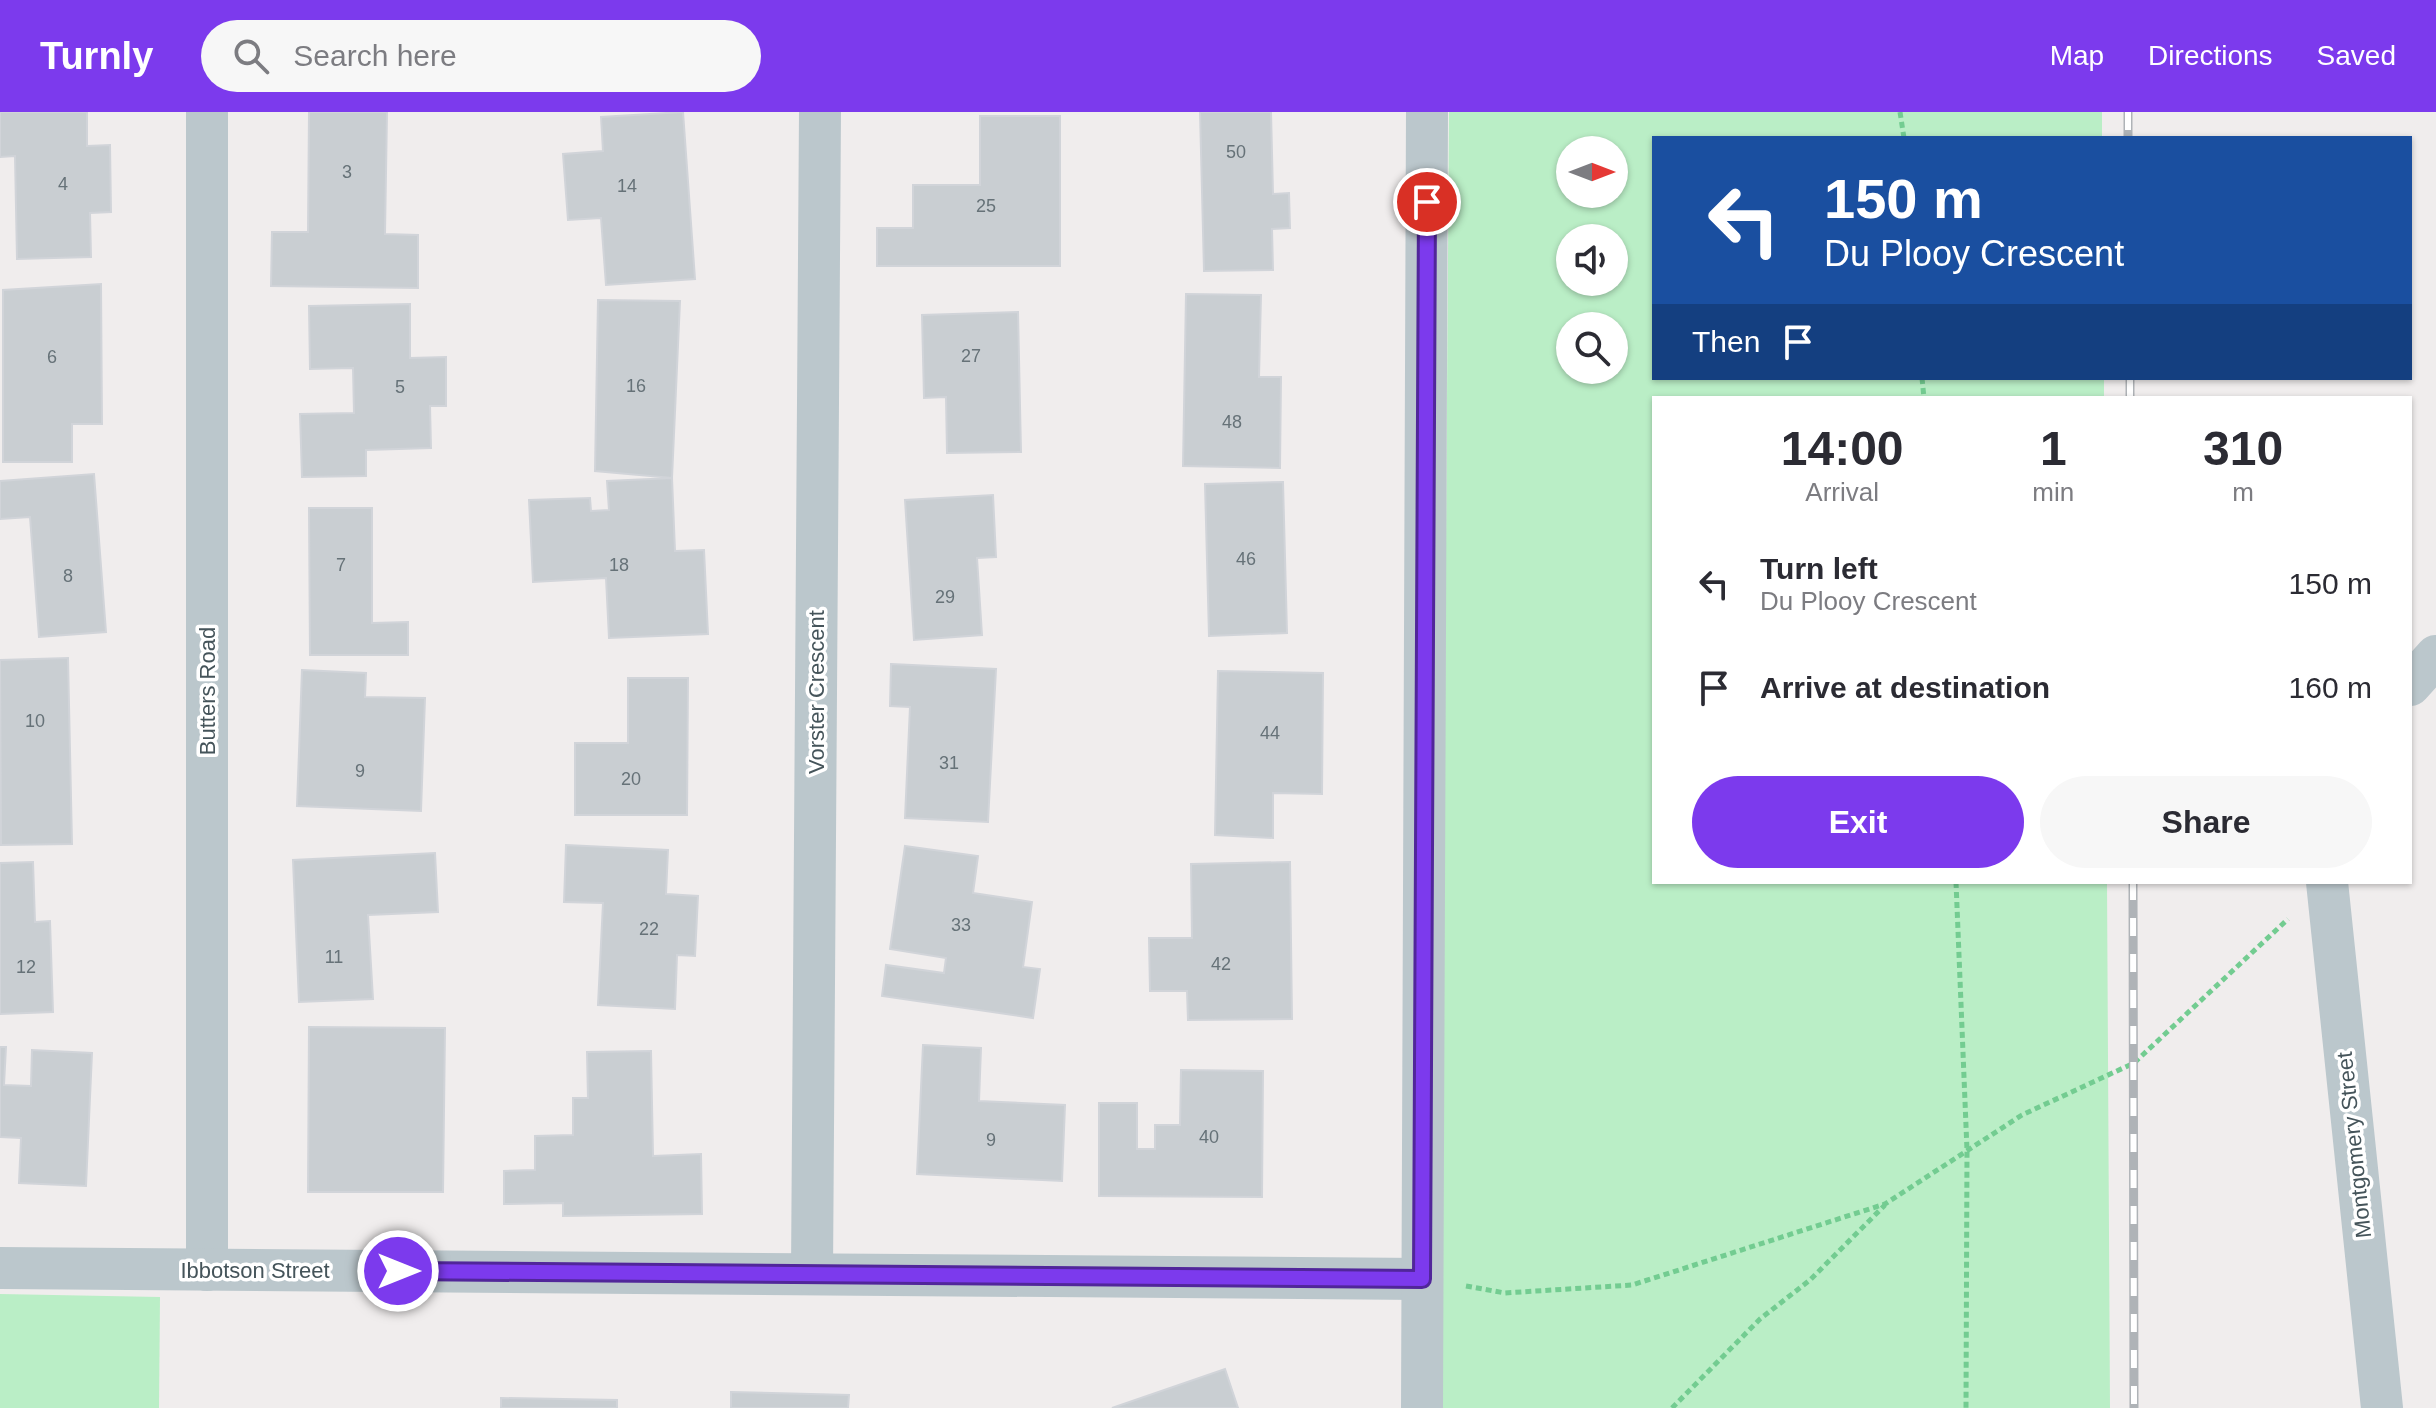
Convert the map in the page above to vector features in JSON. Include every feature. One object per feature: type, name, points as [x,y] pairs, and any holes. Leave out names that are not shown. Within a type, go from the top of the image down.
[{"type":"street","name":"Butters Road","points":[[207,112],[207,1270]]},
{"type":"street","name":"Vorster Crescent","points":[[812,1273],[820,112]]},
{"type":"street","points":[[1422,1408],[1427,112]]},
{"type":"street","points":[[2412,683],[2436,656]]},
{"type":"street","name":"Montgomery Street","points":[[2326,884],[2382,1408]]},
{"type":"street","name":"Ibbotson Street","points":[[0,1268],[1422,1279]]},
{"type":"path","points":[[1900,112],[1904,136]]},
{"type":"path","points":[[1956,884],[1967,1150],[1966,1408]]},
{"type":"path","points":[[1672,1408],[1760,1319],[1810,1280],[1885,1204],[2022,1115],[2134,1063],[2324,884]]},
{"type":"path","points":[[1422,1279],[1505,1293],[1632,1285],[1885,1204]]},
{"type":"green space","points":[[1449,112],[2102,112],[2102,136],[1652,136],[1652,380],[2104,380],[2104,396],[1652,396],[1652,884],[2107,884],[2110,1408],[1440,1408]]},
{"type":"green space","points":[[0,1294],[160,1297],[159,1408],[0,1408]]},
{"type":"building","points":[[0,112],[87,112],[87,146],[110,145],[111,212],[90,213],[91,257],[17,259],[15,156],[0,157]]},
{"type":"building","points":[[309,112],[387,112],[385,234],[418,235],[418,288],[271,286],[272,232],[308,232]]},
{"type":"building","points":[[683,112],[695,279],[606,285],[601,218],[568,220],[563,154],[603,151],[601,117]]},
{"type":"building","points":[[1200,112],[1271,112],[1273,194],[1289,193],[1290,228],[1272,229],[1273,270],[1204,271]]},
{"type":"building","points":[[980,116],[1060,116],[1060,266],[877,266],[877,228],[913,228],[913,185],[980,185]]},
{"type":"building","points":[[101,284],[102,424],[72,424],[72,462],[3,462],[3,290]]},
{"type":"building","points":[[1186,294],[1261,295],[1259,377],[1281,377],[1280,468],[1183,466]]},
{"type":"building","points":[[598,300],[680,301],[672,478],[595,471]]},
{"type":"building","points":[[410,304],[410,358],[446,357],[446,406],[430,406],[431,448],[366,450],[366,476],[302,477],[300,414],[354,413],[353,368],[310,369],[309,306]]},
{"type":"building","points":[[1018,312],[1021,452],[947,453],[946,397],[924,398],[922,315]]},
{"type":"building","points":[[94,474],[106,632],[39,637],[30,517],[0,519],[0,481]]},
{"type":"building","points":[[672,478],[675,551],[704,550],[708,634],[609,638],[606,578],[533,582],[529,500],[590,498],[591,511],[609,510],[607,481]]},
{"type":"building","points":[[1283,482],[1287,633],[1209,636],[1205,484]]},
{"type":"building","points":[[993,495],[996,557],[977,558],[982,635],[914,640],[905,500]]},
{"type":"building","points":[[309,508],[372,508],[372,623],[408,622],[408,655],[310,655]]},
{"type":"building","points":[[68,658],[72,844],[1,845],[0,660]]},
{"type":"building","points":[[891,664],[996,669],[988,822],[905,818],[910,707],[890,706]]},
{"type":"building","points":[[302,670],[366,673],[365,697],[425,698],[421,811],[297,806]]},
{"type":"building","points":[[1218,671],[1323,673],[1322,794],[1273,793],[1273,838],[1215,835]]},
{"type":"building","points":[[628,678],[688,678],[687,815],[575,815],[575,743],[628,743]]},
{"type":"building","points":[[566,845],[668,850],[666,894],[698,896],[695,956],[677,955],[675,1009],[598,1005],[603,903],[564,902]]},
{"type":"building","points":[[905,846],[978,856],[973,893],[1032,902],[1023,967],[1040,969],[1033,1018],[882,996],[886,965],[944,973],[946,958],[890,949]]},
{"type":"building","points":[[435,853],[438,912],[368,915],[373,999],[299,1002],[293,860]]},
{"type":"building","points":[[33,862],[35,922],[50,921],[53,1012],[0,1014],[0,863]]},
{"type":"building","points":[[1290,862],[1292,1019],[1188,1020],[1187,991],[1150,991],[1149,938],[1192,938],[1191,864]]},
{"type":"building","points":[[309,1027],[445,1028],[443,1192],[308,1192]]},
{"type":"building","points":[[923,1045],[981,1048],[979,1101],[1065,1105],[1062,1181],[917,1174]]},
{"type":"building","points":[[0,1047],[6,1047],[4,1085],[31,1086],[32,1050],[92,1053],[86,1186],[19,1183],[21,1138],[0,1137]]},
{"type":"building","points":[[651,1051],[653,1156],[701,1154],[702,1214],[563,1216],[563,1203],[504,1204],[504,1171],[535,1170],[535,1136],[573,1135],[573,1098],[588,1098],[587,1052]]},
{"type":"building","points":[[1181,1070],[1263,1071],[1262,1197],[1099,1196],[1099,1103],[1137,1103],[1137,1149],[1155,1149],[1155,1125],[1180,1125]]},
{"type":"building","points":[[1225,1369],[1238,1408],[1112,1408]]},
{"type":"building","points":[[731,1392],[849,1395],[848,1408],[731,1408]]},
{"type":"building","points":[[501,1398],[617,1400],[617,1408],[501,1408]]},
{"type":"railway","points":[[2128,112],[2128,136]]},
{"type":"railway","points":[[2130,380],[2130,396]]},
{"type":"railway","points":[[2133,884],[2134,1408]]},
{"type":"route","points":[[398,1271],[1422,1279],[1427,202]]}]
